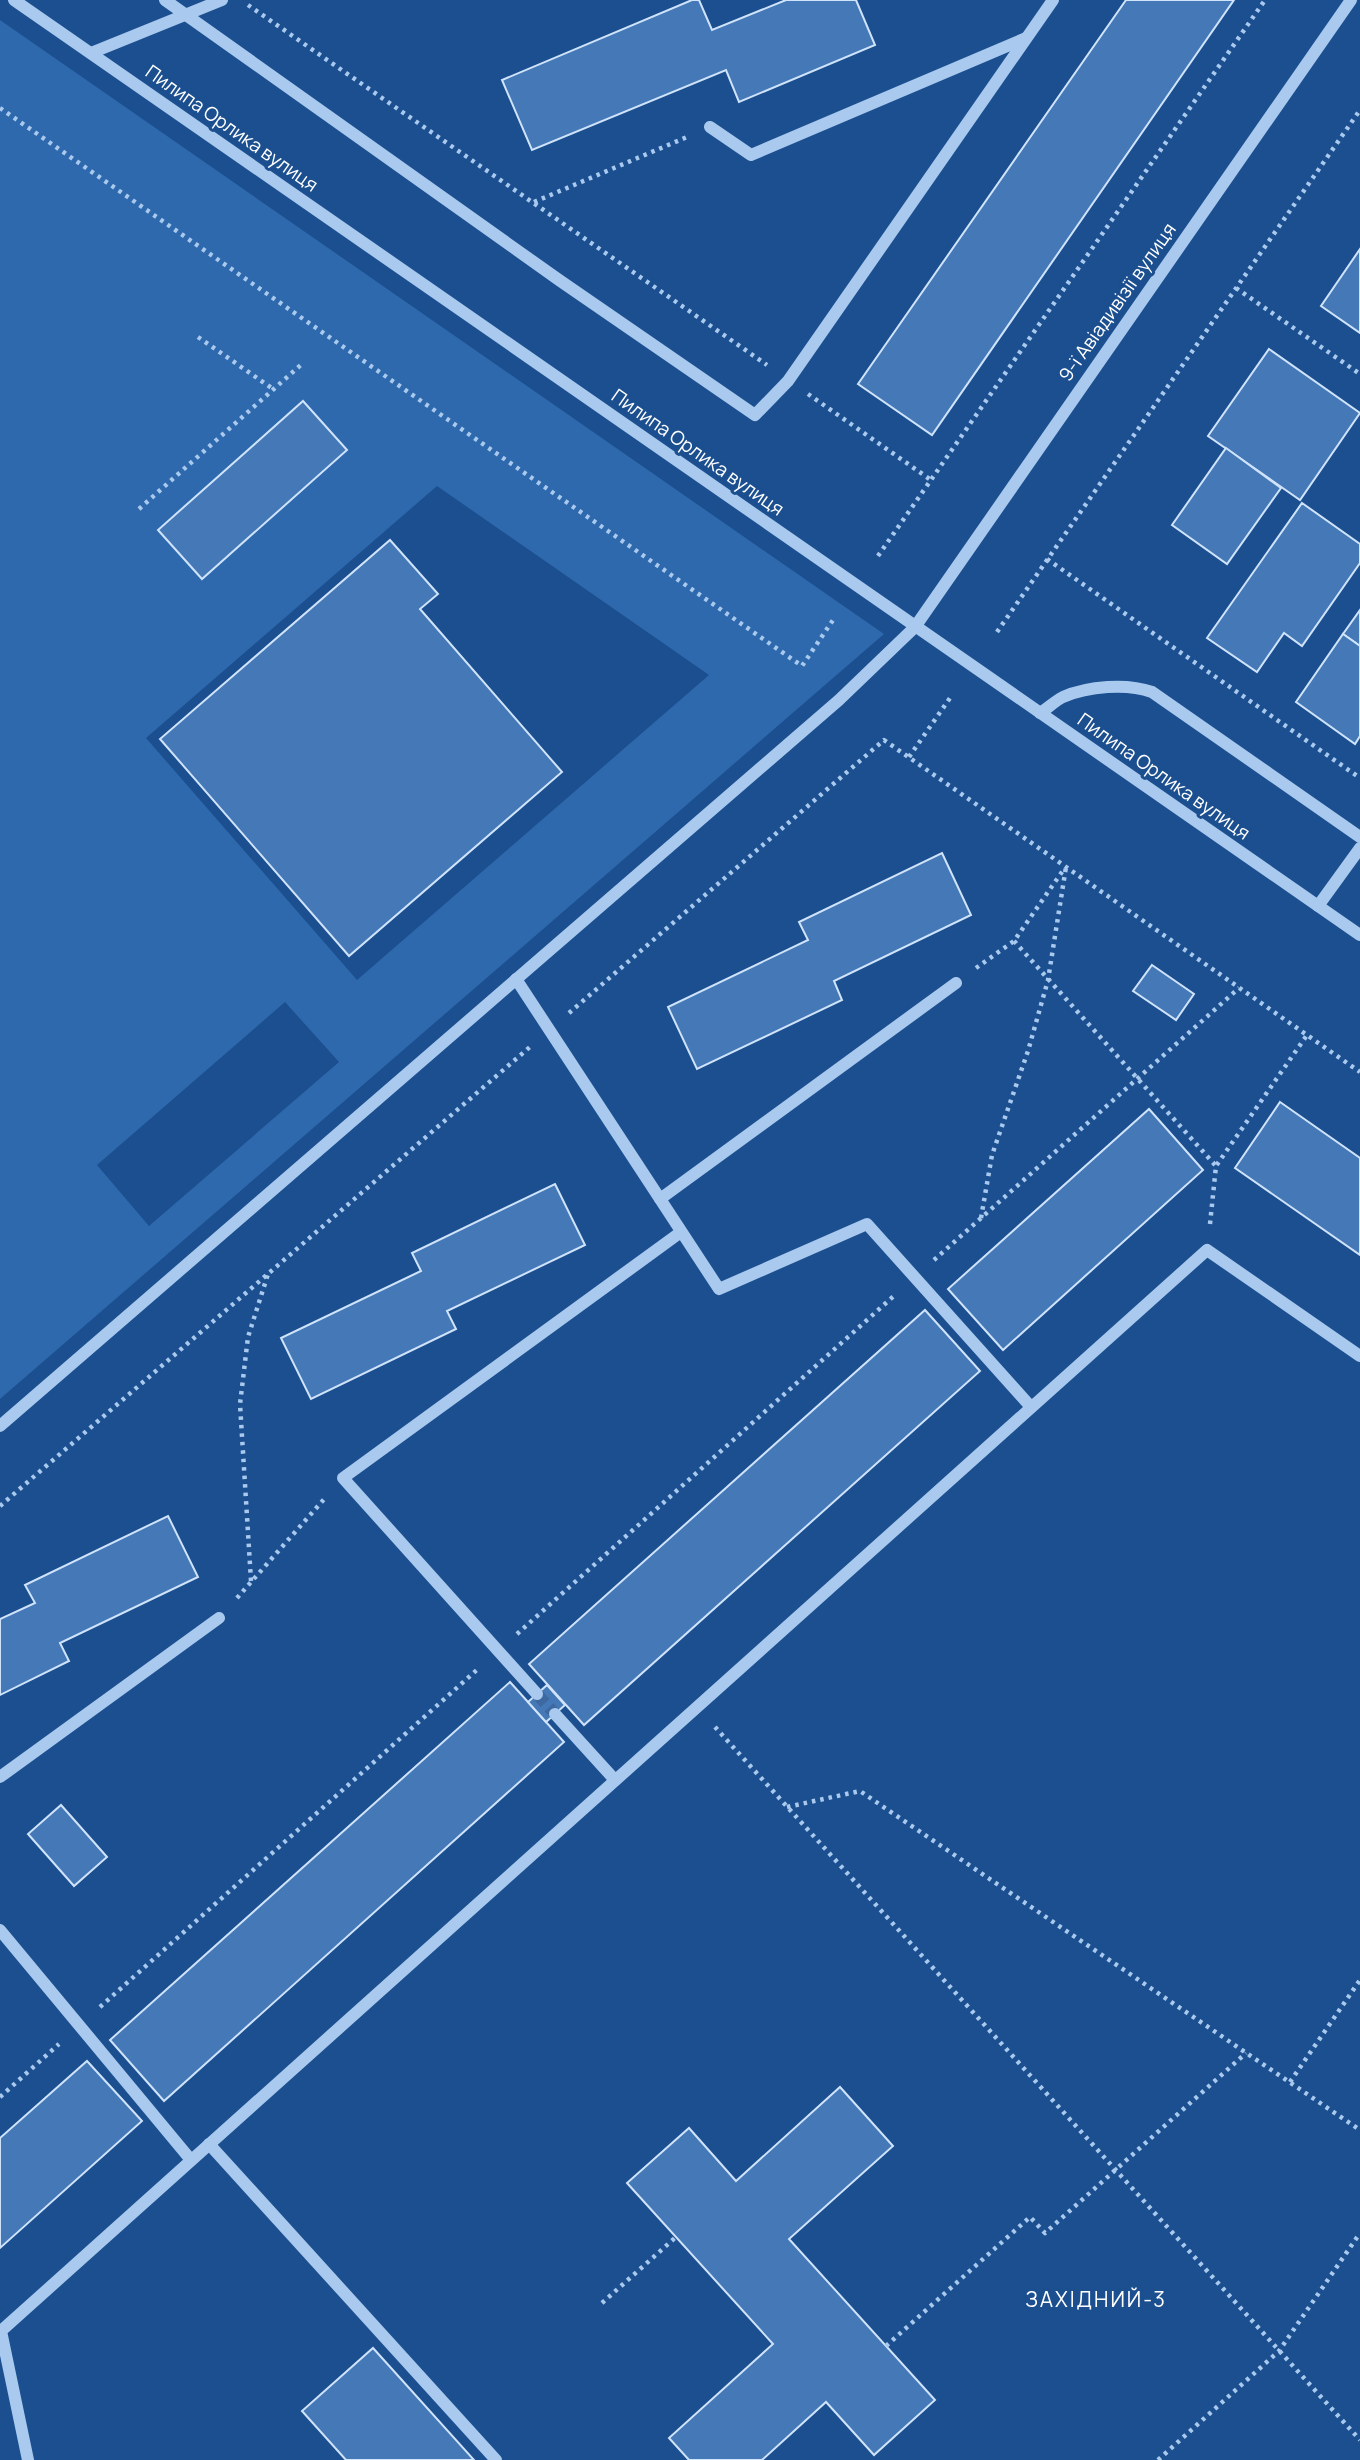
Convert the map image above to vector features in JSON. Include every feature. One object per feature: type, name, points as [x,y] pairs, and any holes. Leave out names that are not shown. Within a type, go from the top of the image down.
[{"type":"street","name":"Пилипа Орлика вулиця","points":[[15,0],[1360,935]]},
{"type":"street","points":[[164,0],[559,280],[755,415],[788,381],[1053,0]]},
{"type":"street","points":[[91,53],[222,0]]},
{"type":"street","name":"9-ї Авіадивізії вулиця","points":[[0,1426],[839,699],[915,627],[1351,0]]},
{"type":"street","points":[[710,127],[751,155],[1027,38]]},
{"type":"street","points":[[1040,713],[1063,697],[1104,687],[1137,687],[1152,692],[1360,837]]},
{"type":"street","points":[[1318,906],[1360,848]]},
{"type":"street","points":[[516,979],[719,1289],[867,1224],[1031,1407]]},
{"type":"street","points":[[660,1199],[956,983]]},
{"type":"street","points":[[537,1694],[343,1478],[681,1232]]},
{"type":"street","points":[[28,2460],[1,2330],[1207,1250],[1360,1356]]},
{"type":"street","points":[[0,1777],[219,1618]]},
{"type":"street","points":[[555,1714],[615,1780]]},
{"type":"street","points":[[0,1930],[191,2161]]},
{"type":"street","points":[[209,2144],[496,2460]]},
{"type":"path","points":[[241,0],[931,480]]},
{"type":"path","points":[[878,556],[1265,0]]},
{"type":"path","points":[[0,108],[802,666],[833,620]]},
{"type":"path","points":[[997,632],[1360,110]]},
{"type":"path","points":[[533,203],[710,127]]},
{"type":"path","points":[[1236,288],[1360,374]]},
{"type":"path","points":[[198,337],[273,390]]},
{"type":"path","points":[[139,509],[303,363]]},
{"type":"path","points":[[1046,559],[1360,778]]},
{"type":"path","points":[[909,757],[950,698]]},
{"type":"path","points":[[0,1506],[884,740],[1360,1072]]},
{"type":"path","points":[[956,983],[1014,941],[1066,867]]},
{"type":"path","points":[[981,1218],[992,1155],[1028,1051],[1048,980],[1066,867]]},
{"type":"path","points":[[1014,941],[1216,1166]]},
{"type":"path","points":[[0,2097],[1239,988]]},
{"type":"path","points":[[1207,1250],[1216,1166],[1307,1035]]},
{"type":"path","points":[[251,1581],[240,1404],[248,1337],[269,1273]]},
{"type":"path","points":[[219,1618],[343,1478]]},
{"type":"path","points":[[697,1707],[1360,2440]]},
{"type":"path","points":[[787,1807],[860,1791],[1360,2130]]},
{"type":"path","points":[[1290,2082],[1360,1980]]},
{"type":"path","points":[[886,2346],[1030,2217],[1045,2234],[1246,2053]]},
{"type":"path","points":[[1158,2460],[1279,2351],[1360,2233]]},
{"type":"path","points":[[601,2303],[676,2237]]},
{"type":"shaded area","points":[[0,20],[884,634],[0,1399]],"holes":[[[437,486],[709,675],[357,980],[146,738]],[[285,1002],[339,1062],[149,1226],[97,1165]]]},
{"type":"building","points":[[692,0],[699,0],[712,30],[786,0],[856,0],[875,45],[739,102],[726,70],[532,150],[502,80]]},
{"type":"building","points":[[1126,0],[1234,0],[932,435],[858,384]]},
{"type":"building","points":[[1360,249],[1360,333],[1321,306]]},
{"type":"building","points":[[1269,349],[1360,413],[1300,500],[1208,436]]},
{"type":"building","points":[[303,401],[347,450],[202,579],[158,530]]},
{"type":"building","points":[[1226,448],[1281,488],[1227,564],[1172,525]]},
{"type":"building","points":[[1302,503],[1360,544],[1360,563],[1302,646],[1284,633],[1257,672],[1207,638]]},
{"type":"building","points":[[390,540],[438,594],[420,609],[562,772],[349,956],[160,739]]},
{"type":"building","points":[[1360,610],[1360,646],[1343,634]]},
{"type":"building","points":[[1343,634],[1360,646],[1360,736],[1355,744],[1296,702]]},
{"type":"building","points":[[942,853],[971,915],[834,981],[842,1000],[697,1069],[668,1007],[808,940],[799,922]]},
{"type":"building","points":[[1152,965],[1194,994],[1176,1020],[1133,991]]},
{"type":"building","points":[[1280,1102],[1360,1158],[1360,1255],[1235,1168]]},
{"type":"building","points":[[1149,1109],[1203,1170],[1003,1350],[948,1289]]},
{"type":"building","points":[[555,1184],[585,1245],[447,1311],[456,1329],[311,1399],[281,1338],[421,1271],[412,1253]]},
{"type":"building","points":[[925,1310],[980,1371],[584,1725],[529,1664]]},
{"type":"building","points":[[168,1516],[198,1577],[60,1643],[69,1661],[0,1695],[0,1619],[35,1603],[25,1585]]},
{"type":"building","points":[[510,1682],[564,1742],[164,2101],[110,2040]]},
{"type":"building","points":[[547,1685],[565,1705],[546,1722],[528,1702]]},
{"type":"building","points":[[61,1805],[107,1857],[74,1886],[28,1834]]},
{"type":"building","points":[[87,2061],[142,2121],[0,2248],[0,2138]]},
{"type":"building","points":[[840,2087],[893,2146],[789,2239],[935,2400],[874,2455],[826,2402],[762,2460],[689,2460],[669,2438],[773,2344],[627,2183],[689,2128],[736,2181]]},
{"type":"building","points":[[373,2348],[474,2460],[346,2460],[302,2411]]},
{"type":"tunnel","points":[[537,1694],[555,1714]]},
{"type":"district","name":"ЗАХІДНИЙ-3","points":[[1096,2300]]}]
